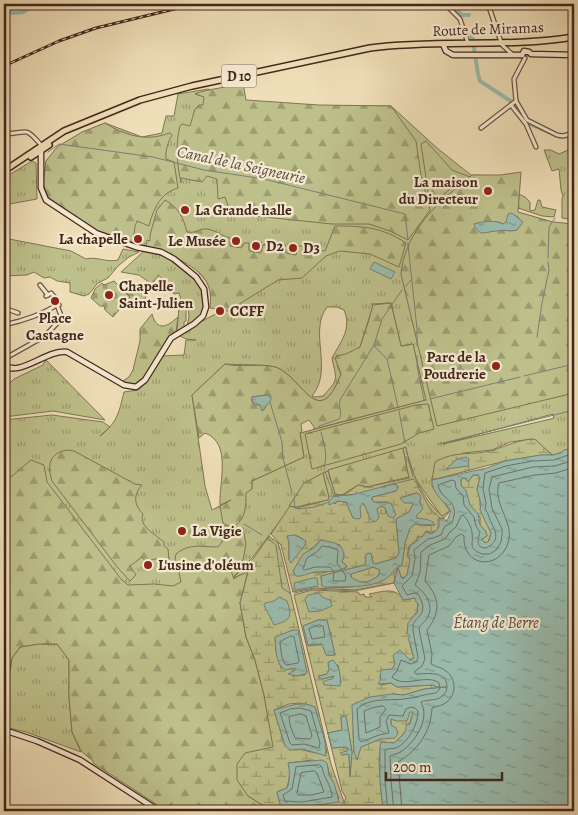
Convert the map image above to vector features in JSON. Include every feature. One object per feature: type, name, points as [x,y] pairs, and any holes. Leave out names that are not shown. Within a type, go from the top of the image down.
[{"type":"main road","name":"Route de Miramas","points":[[81,124],[128,104],[168,92],[354,50],[402,45],[468,44],[574,37]]},
{"type":"main road","name":"D 10","points":[[4,173],[41,149],[64,131],[81,124]]},
{"type":"main road","name":"D 10","points":[[4,173],[81,124]]},
{"type":"street","points":[[445,4],[460,19],[468,44]]},
{"type":"street","points":[[488,4],[500,42],[513,55]]},
{"type":"street","points":[[443,44],[446,51],[453,55],[523,56]]},
{"type":"street","points":[[574,55],[531,54],[524,52],[514,79],[516,102],[527,120],[557,135],[562,136],[574,132]]},
{"type":"street","points":[[481,128],[516,102]]},
{"type":"street","points":[[511,105],[526,124],[536,147]]},
{"type":"street","points":[[4,129],[8,134],[28,132],[35,136],[41,149],[40,188],[46,200],[96,233],[136,247],[162,252],[174,259],[201,282],[206,295],[205,312],[201,319],[171,338],[141,384],[132,387],[124,385],[67,352],[58,351],[18,369],[7,368],[4,365]]},
{"type":"street","points":[[4,359],[45,336],[62,318],[57,300],[48,295],[40,285]]},
{"type":"street","points":[[4,325],[41,314],[57,305],[60,311]]},
{"type":"street","points":[[4,308],[18,314]]},
{"type":"street","points":[[4,730],[37,741],[80,760],[159,811]]},
{"type":"green space","points":[[243,83],[246,100],[319,105],[391,106],[416,141],[421,175],[430,210],[408,240],[369,224],[332,224],[226,213],[229,209],[225,197],[218,199],[217,179],[207,176],[202,182],[181,178],[181,183],[177,154],[178,133],[182,124],[190,126],[195,109],[199,105],[203,105],[204,97],[195,94]]},
{"type":"green space","name":"Parc de la Poudrerie","points":[[208,89],[243,101],[319,106],[391,106],[437,148],[471,175],[499,176],[518,204],[519,194],[530,202],[530,211],[535,210],[538,200],[540,200],[542,207],[556,210],[554,217],[542,216],[518,208],[517,212],[561,225],[574,225],[574,448],[553,455],[532,439],[510,442],[492,450],[463,453],[432,477],[432,486],[450,511],[442,517],[415,478],[407,453],[332,471],[308,484],[252,558],[216,594],[59,643],[42,644],[57,644],[69,660],[69,697],[72,732],[81,752],[26,732],[4,727],[4,674],[10,671],[12,658],[20,647],[38,644],[4,630],[4,420],[52,415],[103,422],[110,427],[119,412],[124,392],[138,390],[146,383],[163,356],[184,355],[186,340],[196,340],[186,339],[178,335],[218,313],[209,284],[190,263],[156,248],[134,245],[106,235],[46,183],[46,161],[59,148],[88,130],[105,123],[142,137],[162,133],[166,116],[174,116],[178,94]],"holes":[[[391,303],[401,346],[413,344],[425,400],[300,433],[304,457],[252,481],[252,489],[212,510],[205,486],[192,395],[225,364],[265,365],[285,372],[310,396],[317,400],[325,399],[333,391],[341,374],[337,365],[360,347],[372,309],[373,305],[371,304]],[[327,307],[337,307],[344,310],[347,323],[342,340],[332,358],[335,375],[334,382],[323,396],[315,397],[312,396],[321,374],[320,328],[322,317]],[[553,414],[554,418],[551,419],[443,444]]]},
{"type":"green space","points":[[105,123],[118,130],[140,137],[155,137],[170,133],[172,135],[167,147],[166,159],[174,162],[178,188],[166,194],[158,203],[149,226],[137,221],[133,243],[105,236],[63,208],[48,197],[43,183],[46,161],[57,147],[82,132]]},
{"type":"green space","points":[[568,137],[574,137],[574,220],[562,218],[563,196],[559,169],[552,171],[544,150],[551,150],[559,154],[568,150]]},
{"type":"green space","points":[[426,141],[452,170],[470,177],[472,175],[500,175],[521,172],[518,212],[553,222],[574,224],[574,393],[437,426],[401,274],[403,260],[421,224],[439,203],[460,185],[453,187],[430,205],[421,144]],"holes":[[[517,216],[520,223],[517,230],[486,232],[488,222],[503,224]]]},
{"type":"green space","points":[[32,161],[36,163],[37,199],[4,205],[4,178]]},
{"type":"green space","points":[[165,200],[180,213],[187,232],[204,229],[210,230],[230,238],[230,246],[241,248],[244,243],[249,243],[249,251],[261,253],[263,245],[269,243],[269,246],[275,247],[276,243],[285,244],[286,253],[296,255],[298,246],[303,246],[302,255],[306,256],[310,249],[325,251],[335,226],[372,228],[406,243],[399,267],[370,254],[340,251],[326,256],[302,278],[278,280],[228,311],[210,308],[209,287],[202,275],[179,259],[146,246],[147,240],[150,241],[157,210]]},
{"type":"green space","points":[[4,238],[71,251],[86,259],[94,258],[114,261],[118,260],[123,249],[139,252],[129,257],[108,278],[98,283],[89,294],[84,296],[70,292],[70,283],[57,281],[50,277],[44,278],[34,272],[27,275],[4,276]]},
{"type":"green space","points":[[144,251],[161,255],[170,260],[201,285],[204,304],[202,313],[187,326],[189,317],[188,307],[186,307],[184,327],[177,331],[179,307],[183,305],[179,293],[174,294],[167,282],[158,275],[153,285],[139,275],[121,272]]},
{"type":"green space","points":[[114,281],[130,297],[113,317],[105,310],[104,306],[100,306],[91,298],[95,289],[102,283],[104,285]]},
{"type":"green space","points":[[132,286],[142,289],[146,296],[144,301],[126,302],[130,297],[125,291]]},
{"type":"green space","points":[[391,303],[401,346],[413,344],[426,400],[314,429],[309,420],[301,424],[302,431],[300,433],[304,457],[252,481],[252,489],[246,493],[243,516],[233,527],[243,528],[246,544],[243,560],[231,571],[234,579],[248,571],[240,603],[246,637],[255,660],[264,695],[274,748],[248,796],[272,811],[167,811],[93,763],[81,751],[72,732],[69,697],[69,660],[57,644],[20,647],[12,658],[10,671],[4,674],[4,481],[31,460],[44,465],[47,482],[121,579],[128,585],[154,584],[173,586],[181,582],[180,570],[175,560],[176,554],[191,547],[218,547],[222,542],[223,526],[229,526],[223,523],[220,506],[231,500],[220,505],[222,464],[219,445],[205,433],[199,438],[192,395],[225,364],[237,366],[263,365],[275,367],[285,372],[310,396],[317,400],[325,399],[333,391],[341,374],[335,358],[360,347],[373,305]],"holes":[[[267,395],[271,397],[264,410],[262,410],[260,405],[255,405],[252,402],[252,397]]]},
{"type":"green space","points":[[152,314],[154,320],[163,326],[178,317],[176,332],[171,336],[142,382],[128,384],[123,381],[129,377],[133,370],[140,341],[140,329]]},
{"type":"green space","points":[[46,360],[105,420],[53,411],[4,417],[4,389],[14,379],[43,365]]},
{"type":"green space","points":[[428,404],[434,429],[419,433],[401,444],[312,469],[305,434],[416,405]]},
{"type":"green space","points":[[532,439],[536,440],[552,455],[505,461],[432,480],[435,462],[443,458],[486,452]]},
{"type":"green space","points":[[406,447],[414,475],[429,502],[442,516],[450,511],[445,517],[438,519],[438,530],[431,533],[426,531],[422,537],[417,537],[417,540],[409,546],[407,556],[410,560],[407,575],[403,578],[398,568],[395,573],[394,583],[354,590],[314,588],[293,592],[281,545],[271,534],[290,506],[297,508],[328,500],[329,497],[323,473],[328,471],[335,494],[338,495],[347,493],[358,485],[367,487],[409,478],[403,448]],"holes":[[[396,491],[372,497],[373,502],[388,502],[386,513],[385,508],[381,506],[377,509],[365,506],[362,503],[353,518],[346,502],[338,501],[335,504],[334,496]],[[417,493],[421,504],[416,516],[417,518],[433,522],[434,525],[423,526],[415,524],[410,528],[405,543],[402,565],[384,579],[371,584],[344,587],[322,586],[321,576],[365,565],[372,556],[373,563],[376,564],[396,558],[399,553],[396,519],[409,512],[413,504],[408,495]],[[295,535],[303,539],[289,560],[289,540]],[[321,540],[340,545],[344,555],[342,562],[347,566],[346,568],[321,573],[293,571],[301,558]]]},
{"type":"green space","points":[[403,448],[409,477],[367,487],[358,485],[342,495],[335,494],[328,470]]},
{"type":"green space","points":[[67,450],[74,451],[135,484],[142,485],[137,492],[136,504],[143,514],[142,518],[145,526],[164,542],[164,546],[168,549],[169,560],[154,559],[146,562],[142,557],[130,566],[136,575],[130,581],[52,481],[51,461],[56,454]]},
{"type":"green space","points":[[323,473],[329,497],[328,500],[296,507],[289,506],[304,483]]},
{"type":"green space","points":[[473,475],[478,475],[480,478],[477,489],[480,505],[491,533],[488,542],[485,543],[482,539],[487,536],[480,525],[480,517],[468,503],[466,491],[461,485],[461,479],[465,478],[468,482]]},
{"type":"green space","points":[[269,536],[278,543],[331,764],[344,802],[346,798],[342,791],[294,595],[312,590],[358,592],[360,595],[364,594],[365,597],[372,597],[369,594],[393,591],[403,600],[415,598],[418,609],[411,618],[410,645],[414,658],[395,664],[392,669],[380,675],[381,685],[391,683],[397,687],[433,685],[447,687],[424,689],[404,695],[392,694],[353,729],[354,752],[357,759],[361,747],[380,739],[396,728],[391,725],[391,719],[411,711],[413,712],[406,729],[398,740],[394,743],[381,743],[379,762],[383,811],[346,811],[347,807],[344,803],[338,808],[272,811],[248,796],[237,780],[237,764],[245,753],[273,747],[264,695],[255,660],[246,637],[240,603],[248,572],[233,578],[253,559]],"holes":[[[318,620],[327,620],[335,655],[326,655],[323,644],[308,646],[303,626]],[[293,630],[305,675],[292,676],[292,671],[295,668],[281,668],[276,651],[275,638]],[[328,665],[338,665],[341,683],[332,679],[335,676],[322,679],[319,676],[327,674],[330,670]],[[301,703],[315,707],[327,753],[285,746],[274,710],[289,704]],[[342,716],[346,717],[352,752],[350,775],[349,755],[342,755],[341,753],[348,751],[348,749],[345,747],[332,748],[328,733],[342,730]],[[313,760],[328,767],[339,799],[313,806],[281,807],[277,792],[287,788],[288,763]]]},
{"type":"green space","points":[[373,567],[380,570],[379,575],[372,580],[362,582],[351,577],[351,574]]},
{"type":"water","points":[[512,213],[523,222],[517,230],[482,233],[478,231],[474,224],[489,221],[503,224],[506,222],[508,214]]},
{"type":"water","points":[[374,262],[395,272],[391,279],[370,269]]},
{"type":"water","points":[[267,395],[271,397],[271,400],[262,411],[260,405],[252,402],[252,397]]},
{"type":"water","name":"Étang de Berre","points":[[574,448],[574,811],[383,811],[380,782],[381,742],[394,743],[401,737],[406,725],[410,724],[413,712],[410,712],[407,721],[391,719],[391,725],[396,728],[398,733],[395,738],[380,739],[361,747],[357,760],[354,752],[352,705],[370,697],[392,694],[404,695],[424,689],[447,687],[433,685],[397,687],[391,683],[378,684],[381,670],[392,669],[395,664],[393,655],[400,650],[410,660],[414,658],[408,639],[410,636],[407,633],[408,623],[418,612],[417,608],[419,605],[415,598],[403,600],[394,583],[398,568],[403,579],[407,575],[410,546],[418,540],[418,537],[422,537],[426,532],[431,534],[435,531],[439,527],[439,520],[443,518],[447,521],[451,511],[436,493],[432,480],[487,468],[505,461],[553,455]],"holes":[[[473,475],[478,475],[480,478],[477,489],[481,504],[480,510],[491,533],[489,541],[485,543],[482,539],[487,536],[486,532],[480,525],[478,514],[470,505],[466,491],[461,485],[461,479],[465,478],[468,482]]]},
{"type":"water","points":[[466,457],[469,459],[468,466],[446,469],[457,459]]},
{"type":"water","points":[[393,484],[397,485],[398,489],[396,491],[372,497],[372,500],[374,502],[391,503],[396,515],[393,518],[388,516],[385,508],[381,506],[377,509],[379,518],[375,522],[370,519],[363,503],[360,507],[361,517],[359,519],[353,518],[346,502],[338,501],[329,505],[329,501],[334,496],[351,495]]},
{"type":"water","points":[[417,493],[420,495],[421,499],[419,501],[423,509],[416,516],[417,518],[430,520],[435,525],[415,524],[410,528],[405,543],[402,565],[384,580],[370,585],[347,587],[322,586],[321,576],[365,565],[366,554],[371,553],[373,563],[376,564],[396,558],[399,553],[396,519],[409,512],[413,504],[404,503],[400,498]],"holes":[[[373,567],[380,570],[379,575],[368,581],[362,582],[351,577],[351,574]]]},
{"type":"water","points":[[295,535],[306,541],[291,563],[289,560],[287,536]]},
{"type":"water","points":[[321,540],[335,543],[342,548],[344,555],[342,562],[347,566],[336,571],[296,576],[293,571],[303,554],[314,548]]},
{"type":"water","points":[[317,578],[318,586],[295,590],[294,583]]},
{"type":"water","points":[[319,593],[322,597],[330,600],[332,606],[320,611],[309,612],[305,599],[308,595]]},
{"type":"water","points":[[279,597],[287,601],[290,615],[284,622],[274,625],[264,605]]},
{"type":"water","points":[[318,620],[327,620],[335,655],[326,655],[322,644],[308,645],[303,626]]},
{"type":"water","points":[[298,630],[307,673],[298,676],[288,674],[295,670],[295,668],[285,670],[279,664],[276,651],[275,637]]},
{"type":"water","points":[[333,660],[340,672],[340,686],[324,685],[323,682],[332,679],[334,676],[319,678],[319,676],[327,674],[329,670],[328,662]]},
{"type":"water","points":[[296,704],[306,704],[315,707],[325,742],[326,756],[303,749],[290,750],[285,746],[274,710]]},
{"type":"water","points":[[346,716],[352,752],[350,777],[349,755],[342,755],[340,753],[348,749],[345,747],[332,748],[328,733],[342,730],[341,717]]},
{"type":"water","points":[[322,760],[327,763],[329,775],[334,783],[339,802],[302,807],[281,807],[277,792],[287,788],[289,782],[288,763]]},
{"type":"waterway","points":[[4,13],[26,11],[30,4]]},
{"type":"waterway","points":[[451,4],[462,15],[469,15]]},
{"type":"waterway","points":[[470,32],[473,40]]},
{"type":"waterway","points":[[474,48],[480,81],[512,102],[520,114]]},
{"type":"waterway","points":[[525,122],[560,137]]},
{"type":"waterway","name":"Canal de la Seigneurie","points":[[48,152],[59,144],[153,157],[204,170],[264,179],[405,214],[408,240]]},
{"type":"waterway","points":[[548,258],[549,227],[555,218]]},
{"type":"waterway","points":[[408,244],[417,329]]},
{"type":"waterway","points":[[537,337],[549,270],[548,262]]},
{"type":"waterway","points":[[405,287],[411,280]]},
{"type":"waterway","points":[[320,428],[319,426],[339,419],[341,414],[340,400],[374,345],[382,319],[402,290]]},
{"type":"waterway","points":[[417,332],[417,346]]},
{"type":"waterway","points":[[374,346],[387,359],[398,407]]},
{"type":"waterway","points":[[417,356],[417,366],[424,400],[426,400]]},
{"type":"waterway","points":[[524,376],[574,364]]},
{"type":"waterway","points":[[430,399],[520,377]]},
{"type":"waterway","points":[[270,402],[282,442],[283,458],[292,493]]},
{"type":"waterway","points":[[439,444],[574,410]]},
{"type":"waterway","points":[[399,411],[405,443]]},
{"type":"waterway","points":[[321,432],[326,454],[324,467]]},
{"type":"waterway","points":[[406,448],[407,453]]},
{"type":"waterway","points":[[408,459],[413,477]]},
{"type":"waterway","points":[[325,472],[334,496],[339,497]]},
{"type":"waterway","points":[[384,486],[414,479],[430,509],[441,519]]},
{"type":"waterway","points":[[294,499],[295,508],[298,509],[315,507],[329,502]]},
{"type":"waterway","points":[[244,524],[262,535]]},
{"type":"waterway","points":[[267,538],[276,545],[282,588],[290,593]]},
{"type":"waterway","points":[[294,593],[314,589],[355,591],[394,583]]},
{"type":"railway","points":[[4,66],[59,41],[96,28],[195,4]]},
{"type":"place","name":"La maison du Directeur","points":[[488,191]]},
{"type":"place","name":"La Grande halle","points":[[185,210]]},
{"type":"place","name":"La chapelle","points":[[138,239]]},
{"type":"place","name":"Le Musée","points":[[236,241]]},
{"type":"place","name":"D2","points":[[256,246]]},
{"type":"place","name":"D3","points":[[293,248]]},
{"type":"place","name":"Chapelle Saint-Julien","points":[[109,295]]},
{"type":"place","name":"Place Castagne","points":[[55,301]]},
{"type":"place","name":"CCFF","points":[[220,311]]},
{"type":"place","name":"Parc de la Poudrerie","points":[[496,366]]},
{"type":"place","name":"La Vigie","points":[[182,531]]},
{"type":"place","name":"L'usine d'oléum","points":[[148,565]]}]
